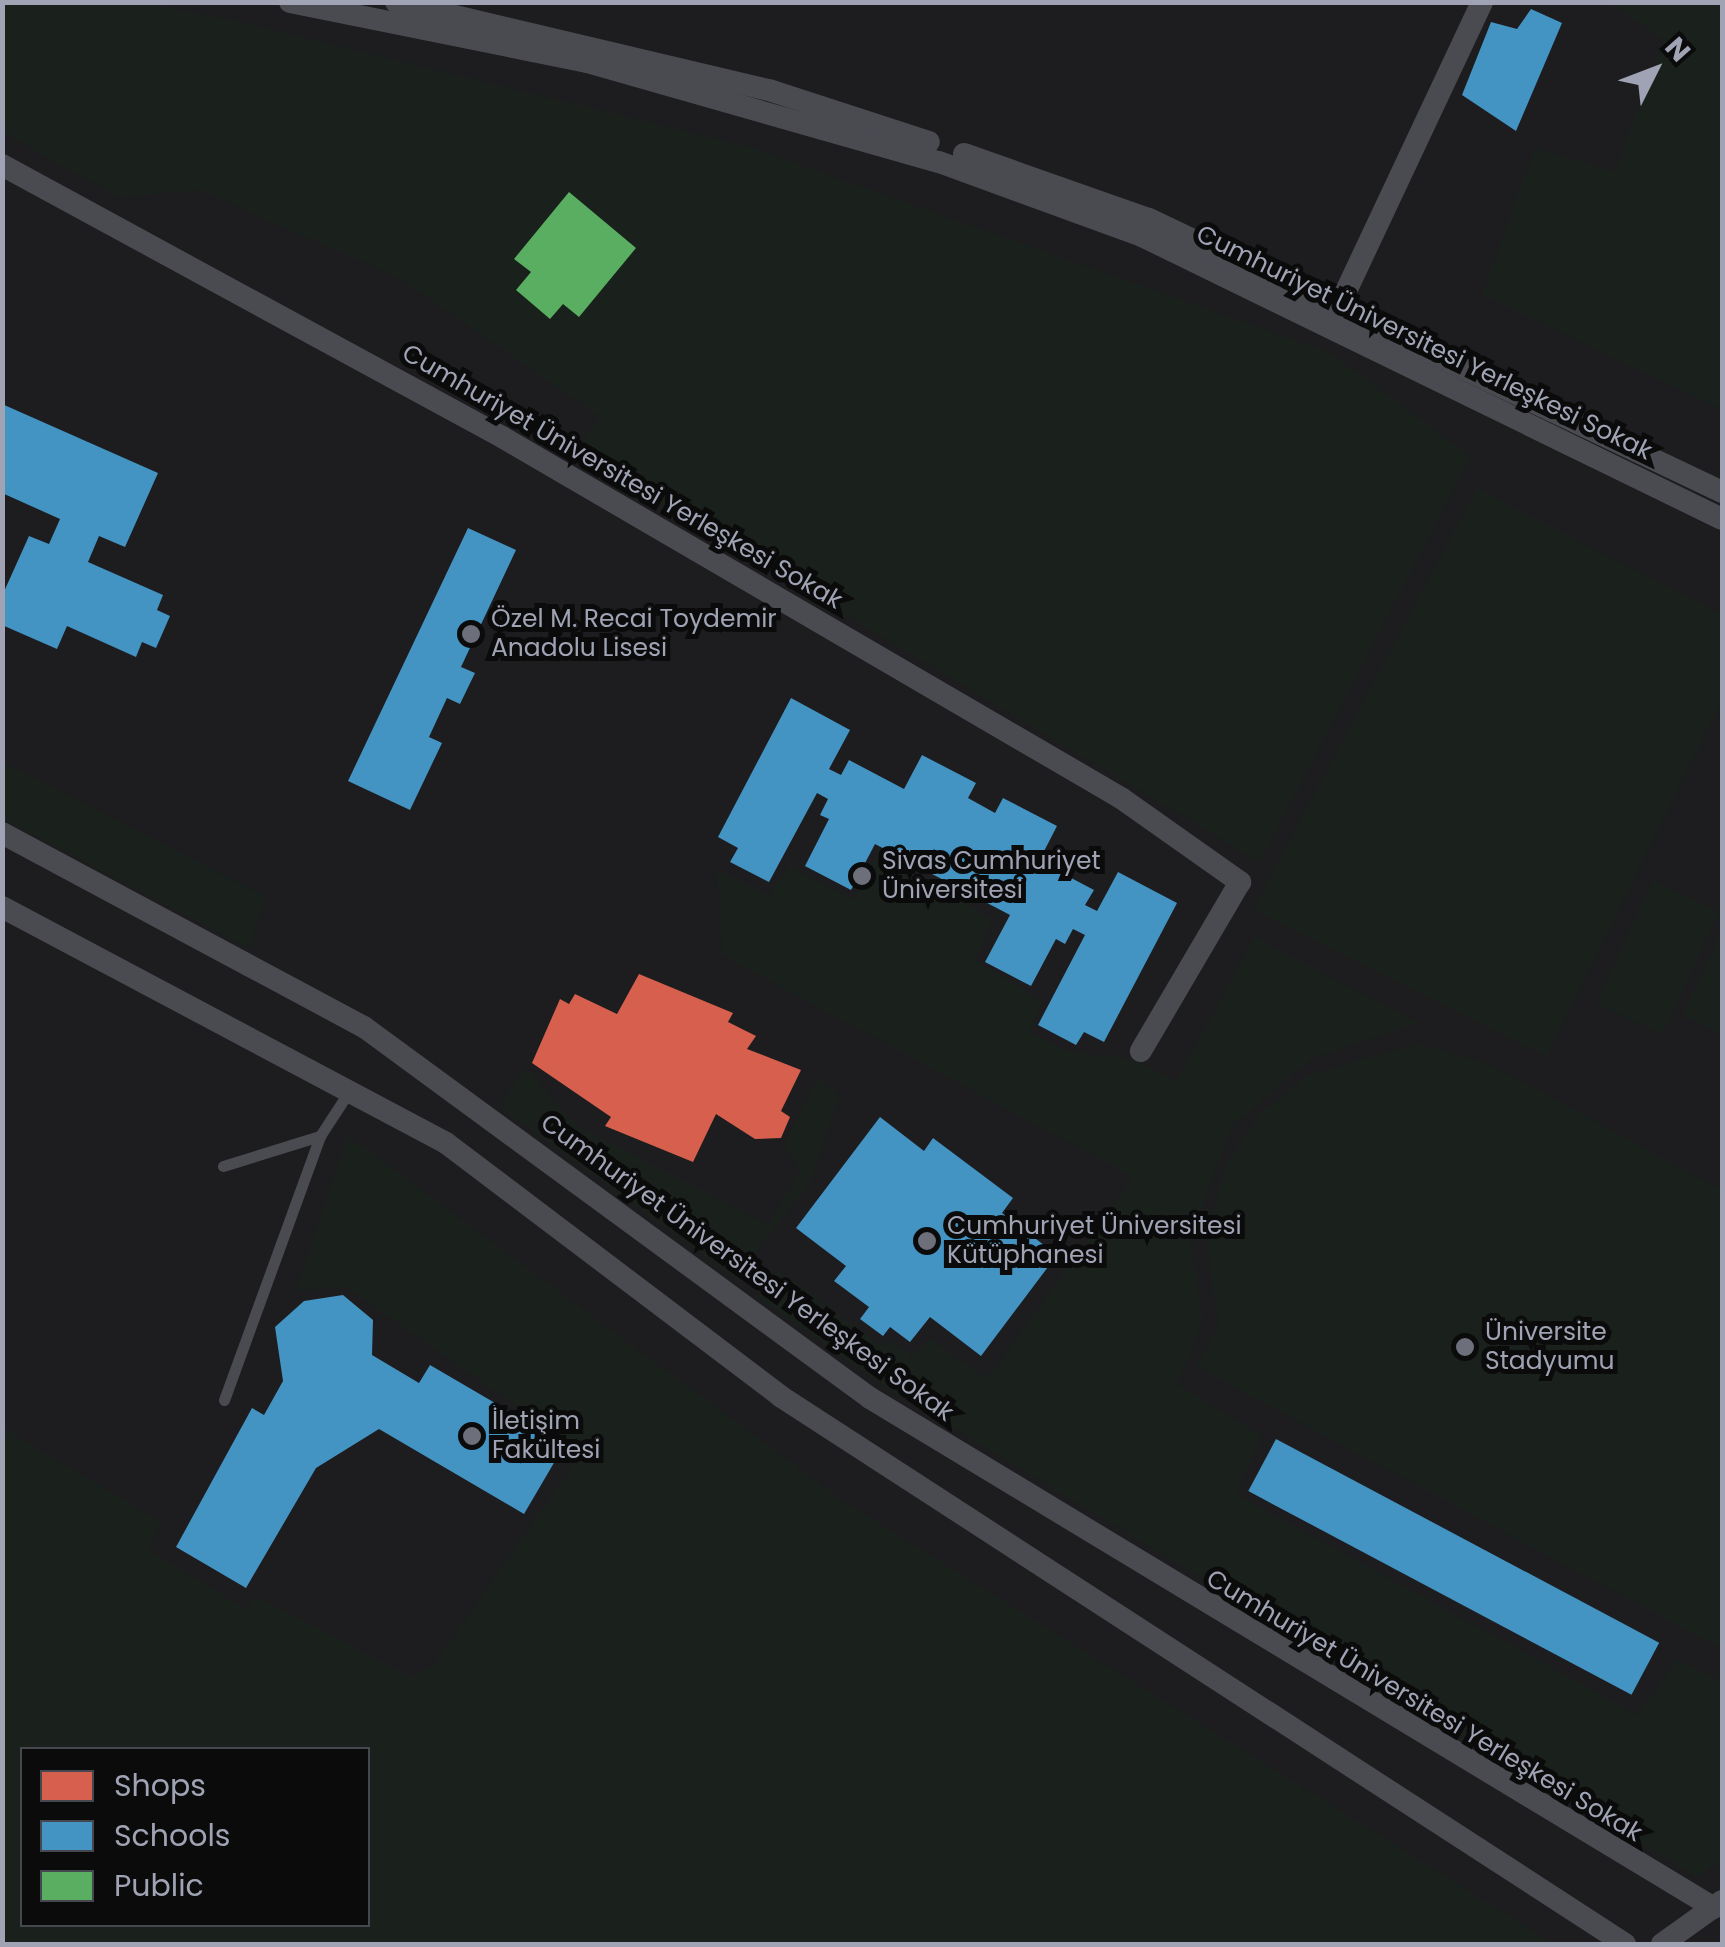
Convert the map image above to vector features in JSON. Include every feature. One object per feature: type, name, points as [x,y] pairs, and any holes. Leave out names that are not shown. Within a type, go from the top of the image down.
[{"type":"street","name":"Cumhuriyet Üniversitesi Yerleşkesi Sokak","points":[[290,2],[587,62],[976,175],[1142,236],[1722,520]]},
{"type":"street","name":"Cumhuriyet Üniversitesi Yerleşkesi Sokak","points":[[396,2],[769,90],[1149,219],[1340,304],[1722,492]]},
{"type":"street","points":[[1340,304],[1482,2]]},
{"type":"street","name":"Cumhuriyet Üniversitesi Yerleşkesi Sokak","points":[[2,165],[558,469],[1121,798],[1240,882],[1141,1051]]},
{"type":"street","name":"Cumhuriyet Üniversitesi Yerleşkesi Sokak","points":[[2,833],[364,1027],[870,1398],[1718,1904],[1662,1944]]},
{"type":"street","points":[[2,907],[446,1143],[780,1396],[1625,1944]]},
{"type":"lane","points":[[224,1400],[320,1136],[348,1093]]},
{"type":"lane","points":[[223,1166],[320,1136]]},
{"type":"shaded area","name":"Sivas Cumhuriyet Üniversitesi","points":[[3,3],[1722,3],[1722,1944],[3,1944]]},
{"type":"shaded area","points":[[3,3],[139,3],[243,22],[752,148],[1331,353],[1470,457],[1260,862],[576,454],[599,416],[401,279],[200,190],[118,197],[3,132]]},
{"type":"shaded area","points":[[1609,3],[1722,3],[1722,409],[1482,295],[1535,148],[1615,172],[1664,39]]},
{"type":"shaded area","points":[[1477,488],[1722,615],[1722,700],[1546,1057],[1253,909]]},
{"type":"shaded area","points":[[2,762],[265,896],[250,949],[3,819]]},
{"type":"shaded area","points":[[878,854],[992,919],[975,961],[1043,1001],[1029,1032],[1069,1052],[1133,1059],[1176,1081],[1255,937],[1418,1023],[1311,1059],[1233,1125],[1190,1237],[1203,1322],[1177,1384],[1262,1436],[1235,1494],[1638,1715],[1677,1659],[1722,1681],[1722,1858],[1697,1877],[889,1389],[758,1298],[777,1269],[881,1346],[890,1340],[912,1357],[930,1339],[987,1379],[1133,1177],[722,955],[717,870],[770,895],[789,866],[854,900]]},
{"type":"shaded area","points":[[1653,881],[1719,912],[1662,1034],[1596,1003]]},
{"type":"shaded area","points":[[1722,931],[1722,1034],[1683,1015]]},
{"type":"shaded area","name":"Üniversite Stadyumu","points":[[1419,1044],[1491,1065],[1722,1190],[1722,1649],[1197,1367],[1218,1326],[1207,1237],[1225,1166],[1261,1113],[1310,1074]]},
{"type":"shaded area","points":[[525,1067],[576,1125],[768,1224],[800,1171],[784,1144],[817,1078],[839,1095],[811,1181],[736,1278],[500,1107]]},
{"type":"shaded area","points":[[348,1136],[843,1501],[1554,1944],[3,1944],[3,1428],[161,1522],[147,1549],[247,1610],[255,1596],[412,1677],[434,1665],[582,1452],[347,1287],[296,1291]]},
{"type":"building: Shops","points":[[639,974],[733,1013],[728,1022],[756,1036],[747,1049],[801,1070],[781,1111],[790,1117],[781,1138],[755,1139],[716,1114],[693,1162],[605,1126],[611,1117],[532,1063],[560,999],[569,1004],[575,994],[617,1014]]},
{"type":"building: Schools","points":[[1531,9],[1562,23],[1516,131],[1462,95],[1491,22],[1517,29]]},
{"type":"building: Schools","points":[[2,404],[158,473],[125,547],[99,536],[88,562],[163,595],[157,610],[170,616],[156,648],[142,642],[136,657],[67,626],[57,649],[2,625],[2,596],[29,536],[49,544],[60,519],[2,493]]},
{"type":"building: Schools","points":[[468,528],[516,550],[461,667],[475,673],[460,704],[447,698],[429,737],[442,743],[410,810],[348,781]]},
{"type":"building: Schools","points":[[791,698],[850,730],[829,769],[841,775],[849,760],[904,789],[922,755],[976,783],[968,798],[995,813],[1003,798],[1057,826],[1039,861],[1094,890],[1085,905],[1097,911],[1118,872],[1177,903],[1104,1042],[1084,1032],[1076,1045],[1038,1025],[1085,935],[1073,929],[1065,944],[1056,939],[1031,986],[985,962],[1010,915],[875,844],[851,890],[805,866],[829,819],[820,815],[828,799],[817,793],[769,882],[730,862],[738,848],[718,837]]},
{"type":"building: Schools","name":"Cumhuriyet Üniversitesi Kütüphanesi","points":[[880,1117],[924,1151],[933,1138],[1013,1198],[1002,1213],[1057,1255],[981,1356],[930,1317],[910,1342],[890,1327],[883,1336],[860,1319],[869,1307],[834,1281],[846,1266],[796,1228]]},
{"type":"building: Schools","name":"İletişim Fakültesi","points":[[343,1295],[373,1320],[372,1355],[419,1383],[430,1365],[565,1444],[524,1514],[379,1429],[316,1468],[246,1588],[176,1547],[252,1408],[264,1415],[283,1381],[275,1327],[304,1301]]},
{"type":"building: Schools","points":[[1276,1439],[1659,1643],[1632,1695],[1248,1491]]},
{"type":"building: Public","points":[[569,192],[636,248],[579,317],[563,304],[550,319],[516,290],[531,272],[514,259]]},
{"type":"place","name":"Özel M. Recai Toydemir Anadolu Lisesi","points":[[471,634]]},
{"type":"place","name":"Sivas Cumhuriyet Üniversitesi","points":[[862,876]]},
{"type":"place","name":"Cumhuriyet Üniversitesi Kütüphanesi","points":[[927,1241]]},
{"type":"place","name":"Üniversite Stadyumu","points":[[1465,1347]]},
{"type":"place","name":"İletişim Fakültesi","points":[[472,1436]]}]
